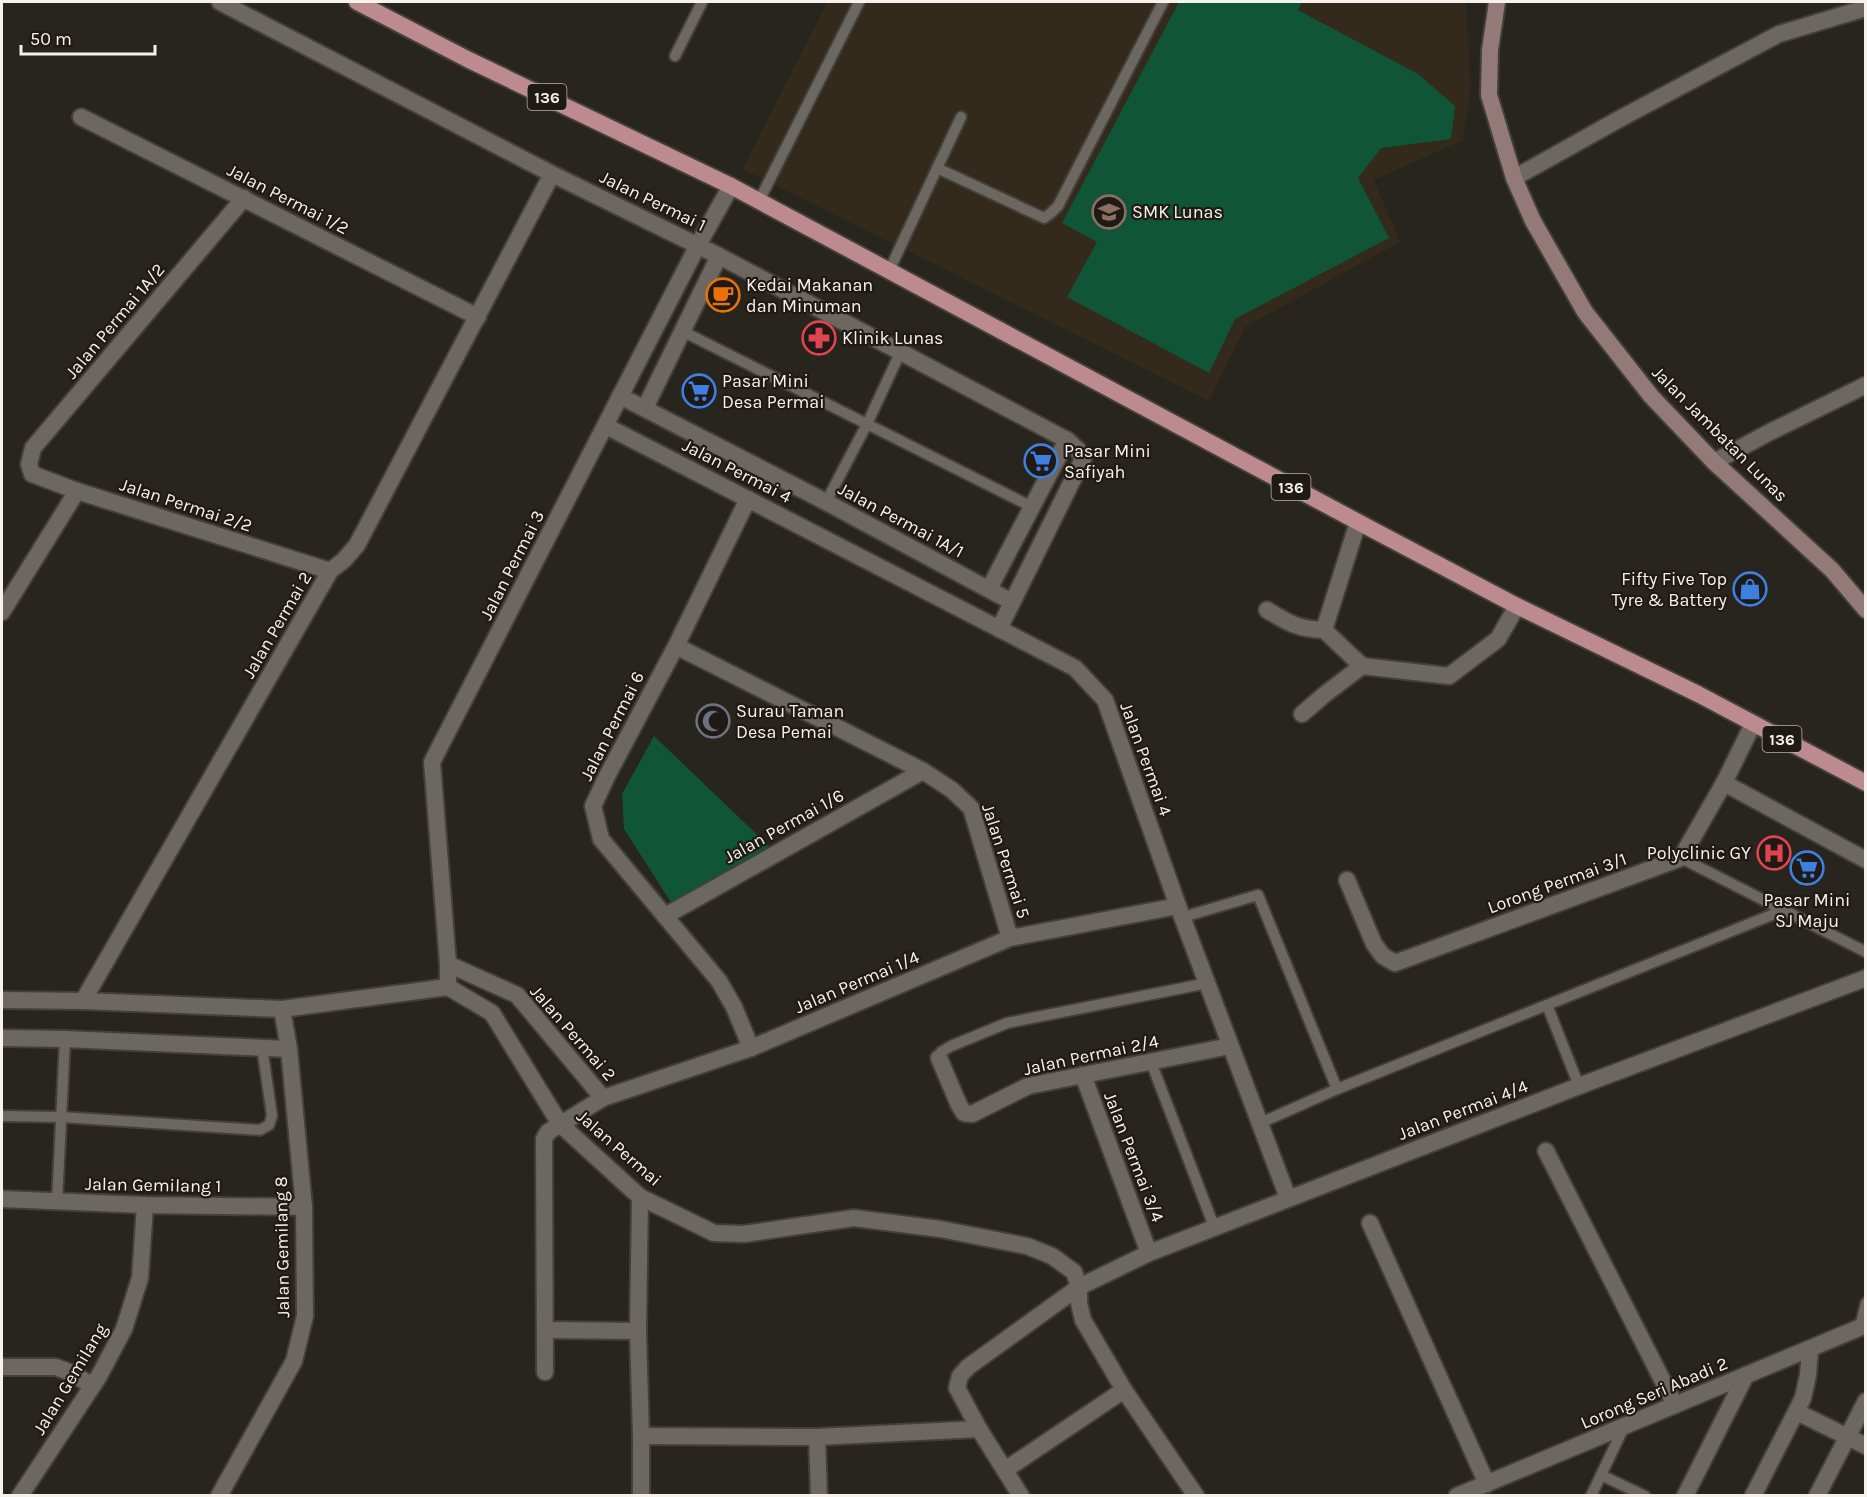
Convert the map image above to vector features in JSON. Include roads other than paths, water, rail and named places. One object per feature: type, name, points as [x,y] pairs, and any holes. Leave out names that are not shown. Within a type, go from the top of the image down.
[{"type":"main road","name":"136","points":[[357,2],[469,60],[731,186],[1517,606],[1698,694],[1866,783]]},
{"type":"main road","name":"Jalan Jambatan Lunas","points":[[1497,2],[1490,50],[1489,95],[1514,178],[1533,221],[1585,312],[1651,396],[1714,462],[1832,570],[1866,610]]},
{"type":"street","name":"Jalan Permai 1","points":[[220,2],[552,174],[698,245],[1067,440]]},
{"type":"street","points":[[1514,178],[1779,34],[1866,8]]},
{"type":"street","name":"Jalan Permai 1/2","points":[[81,117],[478,317]]},
{"type":"street","name":"Jalan Permai 2","points":[[83,1001],[330,571],[357,545],[552,174]]},
{"type":"street","name":"Jalan Permai 3","points":[[448,987],[432,762],[698,245],[731,186]]},
{"type":"street","name":"Jalan Permai 1A/2","points":[[32,474],[29,464],[33,448],[244,198]]},
{"type":"street","points":[[645,408],[719,256]]},
{"type":"street","points":[[1714,462],[1866,385]]},
{"type":"street","name":"Jalan Permai 1A/1","points":[[620,396],[826,502],[1012,602]]},
{"type":"street","name":"Jalan Permai 4","points":[[606,426],[1075,668],[1105,700],[1258,1124],[1288,1198]]},
{"type":"street","points":[[989,590],[1067,440],[1078,450],[1083,459],[999,629]]},
{"type":"street","name":"Jalan Permai 2/2","points":[[32,474],[77,491],[330,571]]},
{"type":"street","points":[[2,612],[77,491]]},
{"type":"street","name":"Jalan Permai 6","points":[[748,499],[676,646],[593,806],[601,839],[719,981],[734,1007],[751,1048]]},
{"type":"street","points":[[1324,630],[1358,522]]},
{"type":"street","points":[[1267,610],[1293,626],[1324,630],[1362,666],[1449,676],[1498,639],[1517,606]]},
{"type":"street","name":"Jalan Permai 5","points":[[676,646],[923,771],[952,790],[971,808],[1010,938]]},
{"type":"street","points":[[1302,714],[1362,666]]},
{"type":"street","points":[[1681,858],[1724,783],[1753,724]]},
{"type":"street","name":"Jalan Permai 1/6","points":[[665,916],[923,771]]},
{"type":"street","points":[[1724,783],[1866,860]]},
{"type":"street","name":"Lorong Permai 3/1","points":[[1347,880],[1374,944],[1383,956],[1395,963],[1681,858]]},
{"type":"street","name":"Jalan Permai 1/4","points":[[560,1124],[603,1098],[751,1048],[1010,938],[1181,911]]},
{"type":"street","name":"Jalan Permai 2","points":[[448,964],[517,995],[603,1098]]},
{"type":"street","name":"Jalan Permai 4/4","points":[[1021,1496],[979,1429],[957,1388],[960,1376],[968,1367],[1079,1287],[1149,1253],[1288,1198],[1866,978]]},
{"type":"street","points":[[2,1000],[282,1009],[448,987]]},
{"type":"street","name":"Jalan Permai","points":[[448,987],[492,1013],[560,1124],[640,1197],[714,1233],[744,1234],[854,1218],[940,1229],[1027,1246],[1052,1256],[1074,1272],[1079,1287]]},
{"type":"street","name":"Jalan Gemilang 8","points":[[224,1494],[294,1361],[306,1317],[304,1206],[289,1049],[282,1009]]},
{"type":"street","points":[[2,1038],[289,1049]]},
{"type":"street","name":"Jalan Permai 2/4","points":[[939,1058],[959,1105],[964,1113],[972,1114],[1028,1086],[1230,1046]]},
{"type":"street","name":"Jalan Permai 3/4","points":[[1083,1075],[1149,1253]]},
{"type":"street","points":[[545,1372],[544,1139],[548,1132],[560,1124]]},
{"type":"street","points":[[1546,1151],[1675,1405]]},
{"type":"street","points":[[640,1197],[638,1331],[640,1496]]},
{"type":"street","name":"Jalan Gemilang 1","points":[[2,1199],[145,1205],[304,1206]]},
{"type":"street","name":"Jalan Gemilang","points":[[20,1496],[92,1386],[124,1329],[140,1278],[145,1205]]},
{"type":"street","points":[[1370,1223],[1487,1484]]},
{"type":"street","points":[[1079,1287],[1079,1303],[1083,1320],[1124,1390],[1196,1496]]},
{"type":"street","name":"Lorong Seri Abadi 2","points":[[1457,1496],[1863,1326]]},
{"type":"street","points":[[545,1330],[638,1331]]},
{"type":"street","points":[[1753,1496],[1803,1398],[1810,1349]]},
{"type":"street","points":[[2,1367],[56,1366],[92,1386]]},
{"type":"street","points":[[1685,1496],[1746,1375]]},
{"type":"street","points":[[1005,1470],[1124,1390]]},
{"type":"street","points":[[1817,1496],[1866,1401]]},
{"type":"street","points":[[1797,1413],[1866,1446]]},
{"type":"street","points":[[641,1436],[816,1437],[979,1429]]},
{"type":"street","points":[[816,1437],[819,1496]]},
{"type":"lane","points":[[675,56],[702,2]]},
{"type":"lane","points":[[759,201],[859,2]]},
{"type":"lane","points":[[937,168],[1044,218],[1051,213],[1058,206],[1163,2]]},
{"type":"lane","points":[[889,271],[961,117]]},
{"type":"lane","points":[[682,331],[1032,507]]},
{"type":"lane","points":[[826,502],[867,424],[901,351]]},
{"type":"lane","points":[[1681,858],[1866,952]]},
{"type":"lane","points":[[1181,911],[1258,895],[1337,1089]]},
{"type":"lane","points":[[1258,1124],[1337,1089],[1784,910]]},
{"type":"lane","points":[[939,1058],[941,1052],[951,1046],[1007,1023],[1208,983]]},
{"type":"lane","points":[[1547,1005],[1579,1086]]},
{"type":"lane","points":[[57,1202],[65,1039]]},
{"type":"lane","points":[[2,1116],[61,1117],[260,1130],[269,1125],[272,1116],[262,1047]]},
{"type":"lane","points":[[1151,1062],[1215,1228]]},
{"type":"lane","points":[[1863,1326],[1866,1303]]},
{"type":"lane","points":[[1591,1496],[1624,1427]]},
{"type":"lane","points":[[1601,1475],[1645,1496]]},
{"type":"place","name":"SMK Lunas","points":[[1109,212]]},
{"type":"place","name":"Kedai Makanan dan Minuman","points":[[723,295]]},
{"type":"place","name":"Klinik Lunas","points":[[819,338]]},
{"type":"place","name":"Pasar Mini Desa Permai","points":[[699,391]]},
{"type":"place","name":"Pasar Mini Safiyah","points":[[1041,461]]},
{"type":"place","name":"Fifty Five Top Tyre & Battery","points":[[1750,589]]},
{"type":"place","name":"Surau Taman Desa Pemai","points":[[713,721]]},
{"type":"place","name":"Polyclinic GY","points":[[1774,853]]},
{"type":"place","name":"Pasar Mini SJ Maju","points":[[1807,868]]}]
